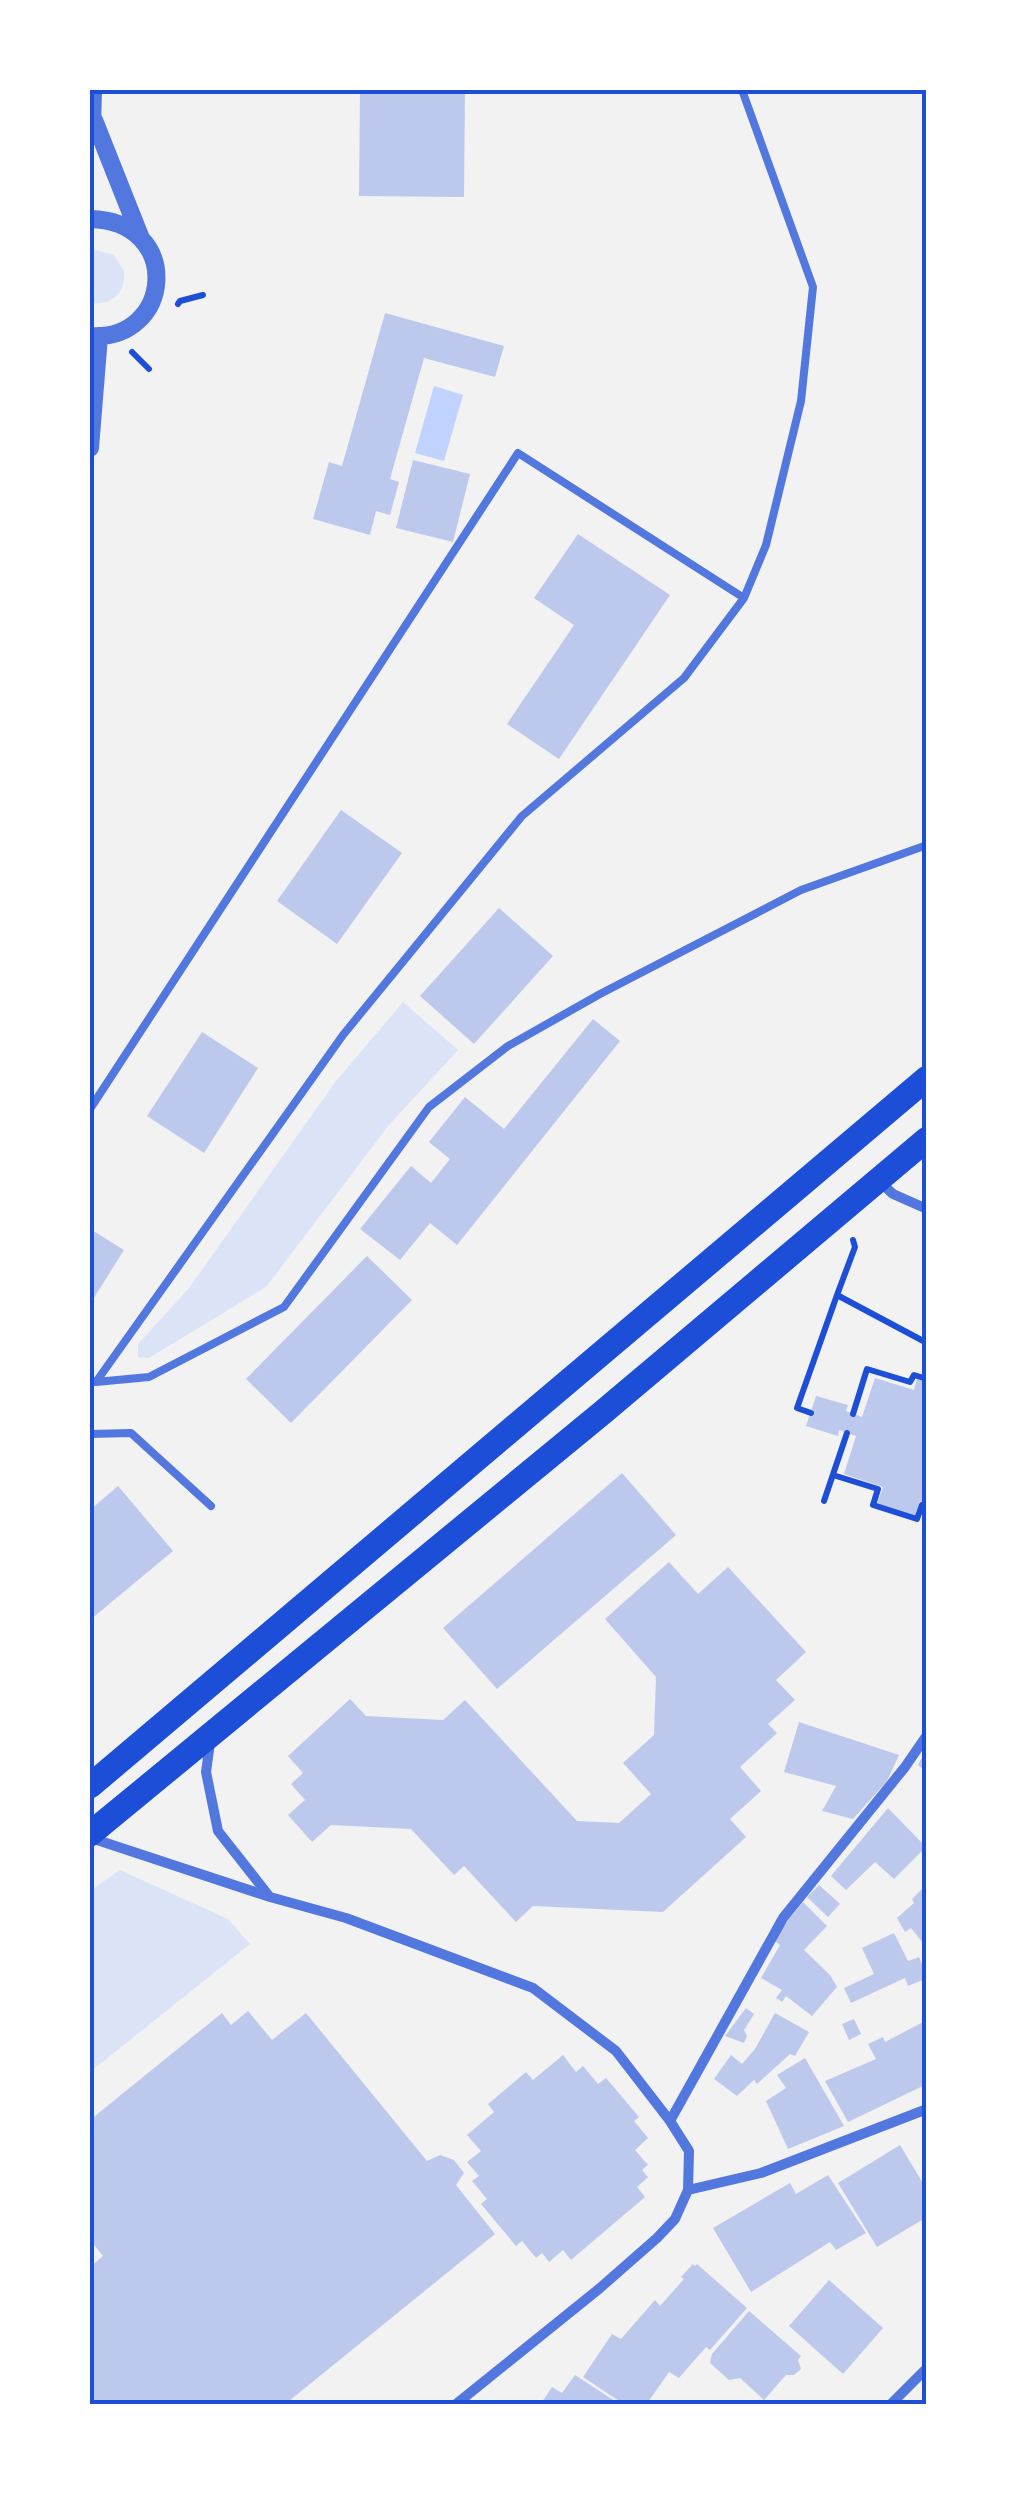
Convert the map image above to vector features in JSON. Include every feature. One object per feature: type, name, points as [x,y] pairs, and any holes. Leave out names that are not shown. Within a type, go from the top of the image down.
[{"type":"main road","points":[[90,1786],[927,1078]]},
{"type":"main road","points":[[90,1836],[927,1139]]},
{"type":"street","points":[[90,448],[95,336],[132,325],[152,302],[156,286],[156,268],[150,251],[92,129],[93,90]]},
{"type":"street","points":[[90,219],[126,226],[140,236]]},
{"type":"street","points":[[878,1180],[893,1194],[927,1209]]},
{"type":"street","points":[[212,1732],[206,1772],[218,1831],[270,1897]]},
{"type":"street","points":[[670,2121],[784,1918],[927,1735]]},
{"type":"street","points":[[90,1836],[270,1897],[346,1918],[533,1988],[616,2052],[670,2121],[689,2151],[688,2190],[675,2220],[463,2403]]},
{"type":"street","points":[[688,2190],[762,2173],[927,2109]]},
{"type":"street","points":[[890,2405],[927,2368]]},
{"type":"lane","points":[[93,1381],[343,1035],[522,816],[684,678],[744,598],[766,545],[801,401],[813,287],[742,90]]},
{"type":"lane","points":[[90,1110],[518,453],[744,598]]},
{"type":"lane","points":[[93,1381],[149,1377],[284,1307],[429,1107],[508,1046],[801,890],[927,845]]},
{"type":"lane","points":[[90,1434],[132,1433],[211,1506]]},
{"type":"path","points":[[811,1412],[797,1408],[855,1247]]},
{"type":"path","points":[[836,1295],[927,1343]]},
{"type":"path","points":[[853,1414],[868,1370],[910,1382],[914,1376],[927,1379]]},
{"type":"path","points":[[824,1501],[847,1433]]},
{"type":"path","points":[[833,1475],[878,1489],[874,1505],[917,1519],[922,1505],[927,1506]]},
{"type":"shaded area","points":[[90,252],[114,255],[124,271],[124,279],[120,292],[111,300],[90,303]]},
{"type":"shaded area","points":[[403,1002],[458,1050],[389,1125],[266,1287],[149,1358],[138,1357],[138,1344],[189,1288],[336,1081]]},
{"type":"shaded area","points":[[120,1870],[228,1919],[250,1944],[90,2072],[90,1891]]},
{"type":"water","points":[[434,386],[463,395],[444,461],[415,453]]},
{"type":"building","points":[[360,90],[465,90],[464,197],[359,196]]},
{"type":"building","points":[[385,313],[504,346],[495,377],[424,358],[390,479],[399,482],[390,515],[376,511],[370,535],[313,519],[329,462],[342,466]]},
{"type":"building","points":[[413,460],[470,474],[453,542],[396,528]]},
{"type":"building","points":[[578,534],[670,595],[559,759],[507,724],[574,625],[534,598]]},
{"type":"building","points":[[341,810],[402,853],[337,944],[277,901]]},
{"type":"building","points":[[499,908],[553,956],[474,1044],[420,996]]},
{"type":"building","points":[[593,1019],[620,1041],[457,1245],[430,1223],[400,1260],[360,1229],[411,1166],[431,1183],[450,1159],[429,1142],[465,1097],[504,1129]]},
{"type":"building","points":[[202,1032],[258,1068],[204,1153],[147,1116]]},
{"type":"building","points":[[90,1229],[124,1250],[90,1304]]},
{"type":"building","points":[[367,1256],[412,1300],[291,1423],[246,1379]]},
{"type":"building","points":[[875,1378],[914,1390],[917,1379],[927,1382],[927,1504],[920,1502],[915,1516],[877,1504],[883,1487],[844,1474],[856,1436],[839,1430],[838,1436],[806,1426],[816,1396],[848,1405],[846,1411],[862,1417]]},
{"type":"building","points":[[622,1473],[676,1535],[497,1689],[443,1628]]},
{"type":"building","points":[[118,1486],[173,1551],[90,1620],[90,1510]]},
{"type":"building","points":[[669,1562],[698,1594],[728,1567],[806,1652],[776,1680],[795,1700],[768,1724],[777,1733],[740,1767],[761,1791],[730,1819],[746,1837],[663,1912],[533,1906],[516,1922],[464,1866],[454,1875],[411,1829],[331,1825],[312,1842],[288,1815],[305,1800],[291,1784],[303,1773],[288,1756],[350,1699],[366,1716],[443,1720],[465,1700],[577,1821],[619,1823],[651,1794],[623,1763],[654,1735],[656,1677],[605,1619]]},
{"type":"building","points":[[799,1722],[899,1755],[887,1781],[853,1819],[822,1811],[836,1786],[784,1772]]},
{"type":"building","points":[[927,1748],[927,1772],[918,1765]]},
{"type":"building","points":[[888,1808],[926,1847],[894,1879],[875,1862],[846,1890],[831,1876]]},
{"type":"building","points":[[927,1884],[927,1948],[911,1928],[905,1932],[897,1918]]},
{"type":"building","points":[[819,1885],[840,1904],[828,1917],[807,1897]]},
{"type":"building","points":[[803,1902],[827,1926],[804,1950],[837,1987],[812,2016],[786,1996],[782,2002],[776,1998],[782,1990],[761,1978],[780,1945],[775,1941],[781,1929]]},
{"type":"building","points":[[894,1933],[908,1961],[919,1957],[927,1978],[908,1986],[905,1978],[851,2003],[844,1988],[874,1974],[862,1948]]},
{"type":"building","points":[[746,2008],[754,2014],[744,2030],[744,2043],[725,2036]]},
{"type":"building","points":[[248,2011],[272,2040],[306,2013],[427,2161],[440,2155],[454,2160],[464,2173],[456,2185],[495,2234],[284,2405],[90,2405],[90,2267],[103,2256],[90,2240],[90,2120],[222,2013],[231,2025]]},
{"type":"building","points":[[775,2013],[809,2032],[795,2056],[790,2054],[757,2084],[754,2080],[737,2096],[714,2079],[731,2055],[742,2064]]},
{"type":"building","points":[[854,2019],[861,2034],[849,2040],[842,2024]]},
{"type":"building","points":[[927,2020],[927,2084],[848,2122],[825,2081],[876,2059],[868,2044],[883,2037],[885,2042]]},
{"type":"building","points":[[563,2055],[576,2072],[583,2066],[598,2084],[606,2078],[639,2117],[634,2121],[648,2138],[635,2150],[648,2165],[642,2170],[648,2177],[637,2187],[645,2197],[571,2260],[563,2250],[549,2262],[542,2253],[536,2258],[522,2241],[516,2246],[481,2204],[487,2199],[472,2181],[479,2176],[467,2162],[481,2151],[467,2135],[494,2112],[488,2104],[526,2072],[533,2080]]},
{"type":"building","points":[[805,2058],[844,2126],[788,2149],[766,2101],[786,2088],[777,2075]]},
{"type":"building","points":[[900,2145],[927,2190],[927,2217],[877,2247],[838,2183]]},
{"type":"building","points":[[828,2175],[866,2233],[836,2250],[830,2242],[751,2292],[713,2228],[790,2183],[796,2194]]},
{"type":"building","points":[[693,2264],[747,2308],[710,2350],[706,2347],[679,2378],[669,2372],[646,2405],[625,2405],[583,2377],[612,2334],[621,2339],[655,2300],[660,2306]]},
{"type":"building","points":[[829,2280],[883,2328],[843,2374],[789,2326]]},
{"type":"building","points":[[749,2311],[801,2356],[801,2369],[786,2375],[764,2400],[740,2378],[729,2380],[710,2363],[712,2354]]},
{"type":"building","points":[[575,2375],[621,2405],[540,2405],[552,2387],[562,2393]]}]
